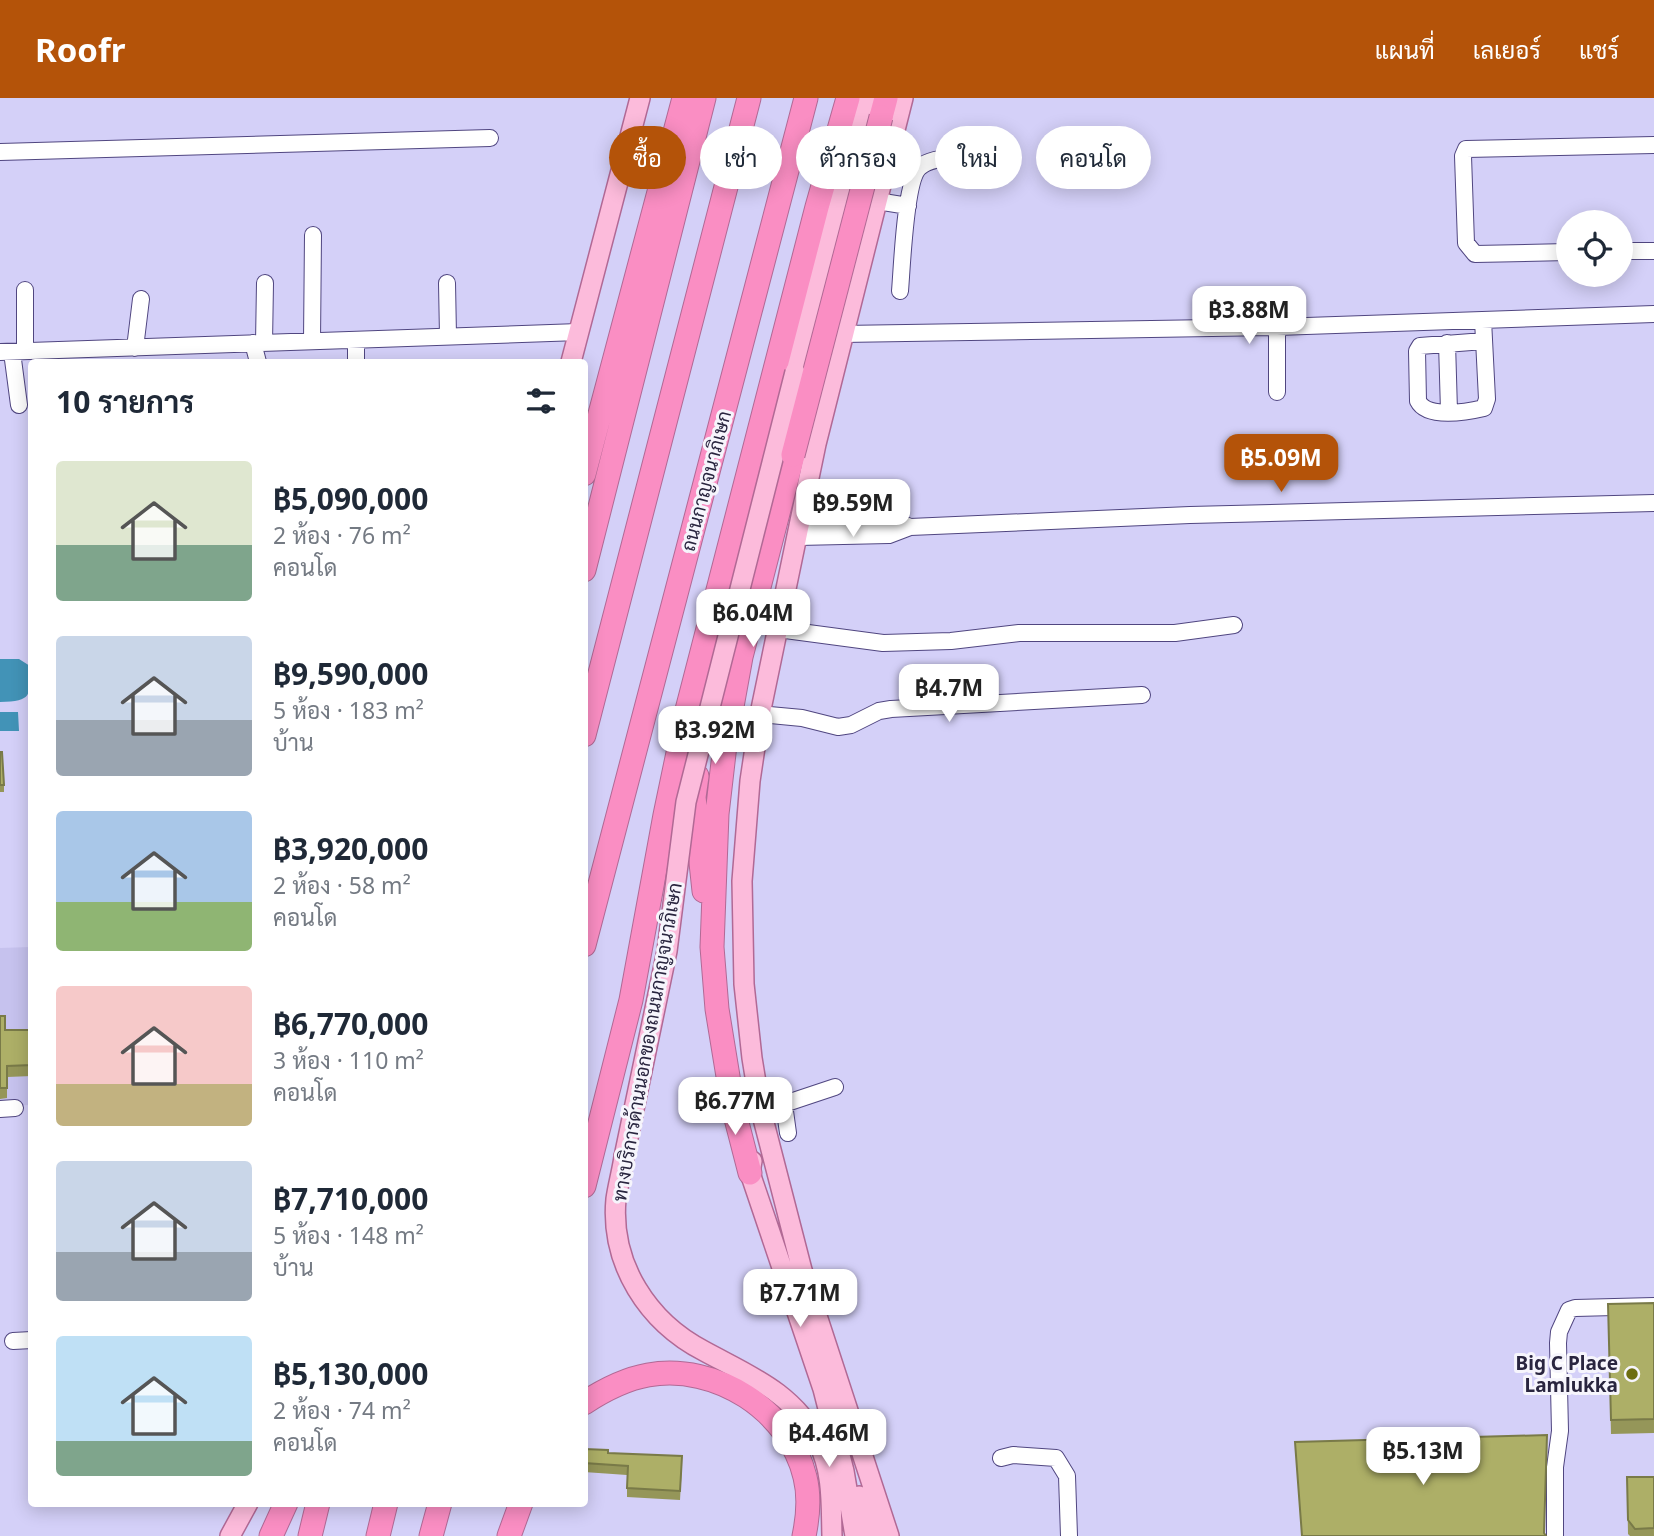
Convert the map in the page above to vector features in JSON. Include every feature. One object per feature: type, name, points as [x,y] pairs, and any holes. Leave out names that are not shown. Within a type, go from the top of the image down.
[{"type":"highway","points":[[588,459],[684,98]]},
{"type":"highway","points":[[588,554],[704,98]]},
{"type":"highway","points":[[588,720],[749,98]]},
{"type":"highway","name":"ถนนกาญจนาภิเษก","points":[[588,930],[806,98]]},
{"type":"highway","points":[[588,1172],[631,1000],[664,816],[687,710],[817,206],[849,98]]},
{"type":"highway","points":[[712,947],[718,814],[725,745],[741,657],[886,98]]},
{"type":"highway","points":[[712,612],[711,657],[694,797],[699,862],[712,947],[723,1056],[750,1172]]},
{"type":"highway","points":[[588,1401],[633,1379],[667,1373],[706,1378],[736,1390],[768,1413],[788,1439],[806,1478],[808,1501],[804,1536]]},
{"type":"highway","points":[[271,1536],[284,1507]]},
{"type":"highway","points":[[310,1536],[317,1507]]},
{"type":"highway","points":[[378,1536],[385,1507]]},
{"type":"highway","points":[[431,1536],[439,1507]]},
{"type":"highway","points":[[497,1536],[503,1507]]},
{"type":"highway","points":[[509,1536],[520,1507]]},
{"type":"main road","points":[[571,359],[640,98]]},
{"type":"main road","name":"ทางบริการด้านนอกของถนนกาญจนาภิเษก","points":[[832,1536],[829,1472],[824,1455],[808,1424],[792,1405],[768,1385],[705,1352],[667,1328],[646,1305],[626,1267],[617,1232],[616,1199],[667,951],[688,791],[794,372],[867,98]]},
{"type":"main road","points":[[876,98],[880,126]]},
{"type":"main road","points":[[896,126],[901,98]]},
{"type":"main road","points":[[880,189],[816,444],[760,714],[746,819],[742,881],[745,998],[760,1107],[802,1270],[889,1536]]},
{"type":"main road","points":[[760,1107],[750,1172],[872,1536]]},
{"type":"main road","points":[[822,1389],[844,1471],[855,1536]]},
{"type":"main road","points":[[230,1536],[246,1507]]},
{"type":"street","points":[[0,152],[490,138]]},
{"type":"street","points":[[1556,253],[1471,252],[1466,243],[1463,156],[1466,149],[1654,145]]},
{"type":"street","points":[[900,291],[914,173],[920,166],[935,160]]},
{"type":"street","points":[[877,201],[908,206]]},
{"type":"street","points":[[312,341],[313,235]]},
{"type":"street","points":[[1633,251],[1654,251]]},
{"type":"street","points":[[258,359],[265,283]]},
{"type":"street","points":[[447,283],[448,336]]},
{"type":"street","points":[[19,405],[12,352],[24,290]]},
{"type":"street","points":[[135,348],[141,299]]},
{"type":"street","points":[[842,334],[1277,327],[1654,314]]},
{"type":"street","points":[[1483,320],[1484,341],[1486,404],[1484,408],[1428,411],[1421,407],[1418,401],[1417,351],[1420,346],[1484,341]]},
{"type":"street","points":[[1277,327],[1277,392]]},
{"type":"street","points":[[12,352],[110,355],[135,348],[579,332]]},
{"type":"street","points":[[356,340],[356,359]]},
{"type":"street","points":[[1447,343],[1450,411]]},
{"type":"street","points":[[226,344],[227,359]]},
{"type":"street","points":[[800,529],[893,520],[910,527],[1190,515],[1654,503]]},
{"type":"street","points":[[778,629],[883,643],[951,641],[1019,633],[1175,633],[1234,625]]},
{"type":"street","points":[[760,714],[802,718],[838,727],[851,725],[879,711],[891,709],[1142,695]]},
{"type":"street","points":[[760,1107],[784,1104],[835,1087]]},
{"type":"street","points":[[784,1104],[788,1133]]},
{"type":"street","points":[[1555,1536],[1555,1468],[1560,1431],[1558,1343],[1563,1322],[1569,1310],[1575,1308],[1654,1306]]},
{"type":"street","points":[[13,1341],[28,1340]]},
{"type":"street","points":[[1001,1458],[1013,1455],[1056,1458],[1067,1476],[1069,1536]]},
{"type":"shaded area","points":[[28,947],[28,1105],[0,1106],[0,948]]},
{"type":"water","points":[[0,659],[19,659],[28,665],[27,695],[19,700],[0,702]]},
{"type":"water","points":[[0,712],[18,712],[19,731],[0,731]]},
{"type":"building","points":[[2,752],[4,785],[0,785]]},
{"type":"building","points":[[0,1016],[5,1016],[5,1030],[28,1030],[28,1065],[7,1066],[7,1088],[0,1088]]},
{"type":"building","name":"Big C Place Lamlukka","points":[[1654,1303],[1654,1419],[1611,1420],[1608,1304]]},
{"type":"building","points":[[1547,1435],[1546,1536],[1302,1536],[1295,1442]]},
{"type":"building","points":[[588,1449],[608,1450],[608,1453],[682,1456],[680,1491],[627,1488],[628,1466],[588,1463]]},
{"type":"building","points":[[1627,1477],[1654,1477],[1654,1528],[1635,1529],[1628,1520]]},
{"type":"place","name":"Big C Place Lamlukka","points":[[1632,1374]]}]
